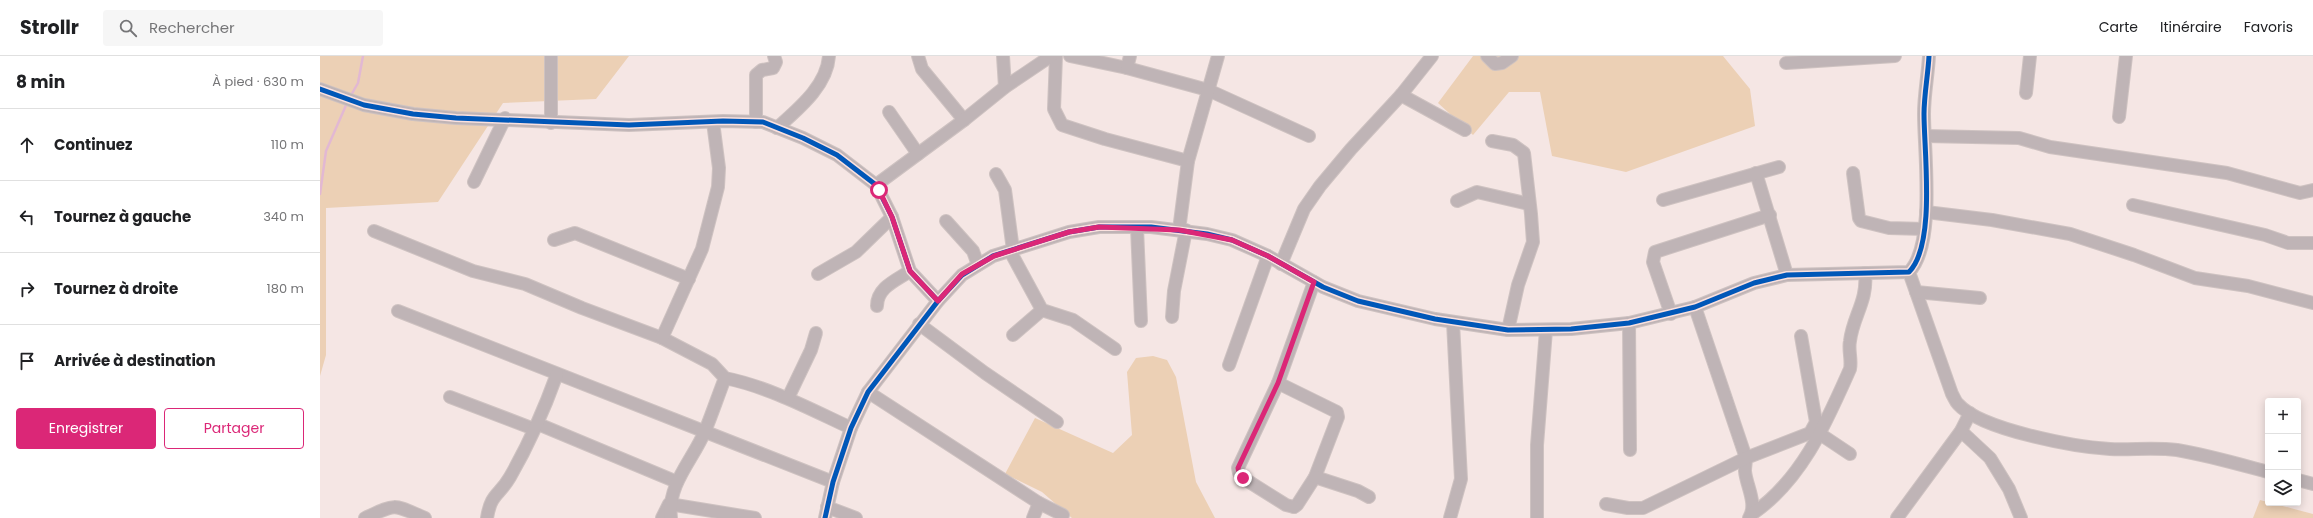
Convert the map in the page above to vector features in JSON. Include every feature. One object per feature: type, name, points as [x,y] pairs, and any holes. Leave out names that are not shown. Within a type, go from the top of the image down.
[{"type":"street","points":[[551,56],[551,123]]},
{"type":"street","points":[[756,122],[756,75],[762,70],[773,68],[776,62],[774,56]]},
{"type":"street","points":[[777,128],[798,109],[819,83],[828,69],[829,56]]},
{"type":"street","points":[[1003,56],[1005,87]]},
{"type":"street","points":[[876,185],[964,120],[1005,87],[1051,56]]},
{"type":"street","points":[[1056,56],[1054,109],[1062,125],[1105,139],[1188,161]]},
{"type":"street","points":[[1070,56],[1127,68],[1208,90],[1309,136]]},
{"type":"street","points":[[1127,68],[1130,56]]},
{"type":"street","points":[[1172,317],[1174,291],[1183,230],[1188,161],[1218,56]]},
{"type":"street","points":[[1281,264],[1304,209],[1350,149],[1401,95],[1432,56]]},
{"type":"street","points":[[1486,56],[1494,64],[1502,63],[1512,56]]},
{"type":"street","points":[[1786,63],[1889,56]]},
{"type":"street","points":[[856,518],[826,512],[833,482],[851,428],[868,392],[919,324],[962,274],[994,256],[1069,232],[1099,227],[1183,230],[1232,240],[1268,256],[1314,282],[1358,301],[1453,322],[1508,330],[1546,330],[1629,323],[1695,307],[1754,283],[1787,274],[1909,272],[1917,264],[1921,250],[1926,212],[1924,113],[1929,56]]},
{"type":"street","points":[[2026,93],[2030,56]]},
{"type":"street","points":[[2119,117],[2126,56]]},
{"type":"street","points":[[917,57],[922,69],[964,120]]},
{"type":"street","points":[[320,89],[364,105],[413,114],[456,118],[505,118],[551,123],[629,125],[756,122],[777,128],[837,155],[876,185],[892,217],[910,271],[938,301]]},
{"type":"street","points":[[1401,95],[1465,130]]},
{"type":"street","points":[[889,112],[918,154]]},
{"type":"street","points":[[474,182],[505,118]]},
{"type":"street","points":[[662,338],[702,250],[718,186],[719,168],[713,122]]},
{"type":"street","points":[[1925,136],[2019,138],[2058,148],[2227,173],[2300,193],[2313,190]]},
{"type":"street","points":[[1492,141],[1513,145],[1524,153],[1529,204],[1532,214],[1533,242],[1518,285],[1508,330]]},
{"type":"street","points":[[1663,200],[1779,167]]},
{"type":"street","points":[[1756,173],[1787,274]]},
{"type":"street","points":[[1853,173],[1858,218],[1861,221],[1889,228],[1924,229]]},
{"type":"street","points":[[996,174],[1007,197],[1011,250],[1042,310],[1073,320],[1115,349]]},
{"type":"street","points":[[1457,201],[1477,192],[1529,204]]},
{"type":"street","points":[[2133,205],[2264,235],[2288,243],[2313,243]]},
{"type":"street","points":[[1926,212],[1992,220],[2070,234],[2134,255],[2195,278],[2248,286],[2313,303]]},
{"type":"street","points":[[1671,314],[1653,262],[1655,252],[1770,215]]},
{"type":"street","points":[[818,274],[856,252],[892,217]]},
{"type":"street","points":[[946,221],[973,252],[978,265]]},
{"type":"street","points":[[1137,228],[1141,321]]},
{"type":"street","points":[[374,231],[473,271],[525,284],[582,308],[662,338],[712,364],[725,378],[738,380],[788,398],[851,428]]},
{"type":"street","points":[[554,240],[575,233],[688,279]]},
{"type":"street","points":[[1229,365],[1268,256]]},
{"type":"street","points":[[877,306],[877,299],[881,291],[910,271]]},
{"type":"street","points":[[1909,272],[1952,394],[1958,404],[1970,413],[2026,436],[2111,449],[2135,447],[2177,450],[2265,471]]},
{"type":"street","points":[[1750,516],[1764,506],[1798,468],[1850,369],[1852,359],[1849,342],[1865,294],[1865,273]]},
{"type":"street","points":[[1278,383],[1336,412],[1337,423],[1315,477],[1297,505],[1295,512],[1239,473],[1238,468],[1278,383],[1314,282]]},
{"type":"street","points":[[1916,292],[1980,298]]},
{"type":"street","points":[[1695,307],[1746,458],[1745,471],[1752,503],[1750,516]]},
{"type":"street","points":[[1013,335],[1042,310]]},
{"type":"street","points":[[398,311],[833,482]]},
{"type":"street","points":[[1450,518],[1461,479],[1453,322]]},
{"type":"street","points":[[1629,323],[1630,450]]},
{"type":"street","points":[[919,324],[985,373],[1057,422]]},
{"type":"street","points":[[1537,518],[1538,445],[1546,330]]},
{"type":"street","points":[[788,398],[811,350],[816,333]]},
{"type":"street","points":[[1801,336],[1818,431],[1850,454]]},
{"type":"street","points":[[487,518],[493,496],[500,491],[509,478],[536,426],[557,374]]},
{"type":"street","points":[[662,518],[677,482],[705,432],[725,378]]},
{"type":"street","points":[[868,392],[1039,503],[1063,515]]},
{"type":"street","points":[[450,397],[536,426],[677,482]]},
{"type":"street","points":[[1897,518],[1961,431],[1970,413]]},
{"type":"street","points":[[1606,504],[1628,508],[1643,508],[1746,458],[1818,431]]},
{"type":"street","points":[[1961,431],[1990,458],[2009,489],[2021,518]]},
{"type":"street","points":[[1315,477],[1358,491],[1369,497]]},
{"type":"street","points":[[2301,481],[2313,484]]},
{"type":"street","points":[[1033,518],[1039,503]]},
{"type":"street","points":[[669,504],[671,518]]},
{"type":"street","points":[[669,504],[755,518]]},
{"type":"street","points":[[364,518],[392,506],[408,510],[425,518]]},
{"type":"shaded area","points":[[320,56],[629,56],[596,99],[503,103],[438,202],[326,208],[326,355],[320,376]]},
{"type":"shaded area","points":[[1473,56],[1723,56],[1750,89],[1755,126],[1626,172],[1552,156],[1540,92],[1509,92],[1473,135],[1438,103]]},
{"type":"shaded area","points":[[1153,356],[1167,360],[1176,377],[1196,482],[1215,518],[1072,518],[1042,492],[1005,474],[1035,418],[1113,453],[1132,435],[1127,372],[1136,358]]},
{"type":"shaded area","points":[[2260,500],[2265,501],[2265,506],[2283,506],[2313,514],[2313,518],[2253,518]]},
{"type":"waterway","points":[[350,97],[358,83],[363,56]]},
{"type":"waterway","points":[[320,194],[326,151],[347,103]]},
{"type":"cycle path","points":[[825,518],[833,482],[851,428],[868,392],[938,301],[962,275],[993,256],[1069,232],[1099,227],[1151,227],[1207,234],[1232,240],[1268,256],[1323,287],[1358,301],[1435,319],[1508,330],[1571,329],[1629,323],[1695,307],[1754,283],[1787,275],[1909,272],[1917,259],[1923,241],[1926,220],[1927,197],[1924,114],[1929,56]]},
{"type":"cycle path","points":[[320,89],[364,105],[413,114],[456,118],[629,125],[723,121],[763,122],[803,138],[837,155],[876,185],[892,217],[910,271],[938,301]]},
{"type":"route","points":[[879,190],[892,217],[910,271],[938,301],[962,274],[994,256],[1069,232],[1099,227],[1151,227],[1207,234],[1232,240],[1268,256],[1314,282],[1278,383],[1238,468],[1239,473],[1243,478]]}]
